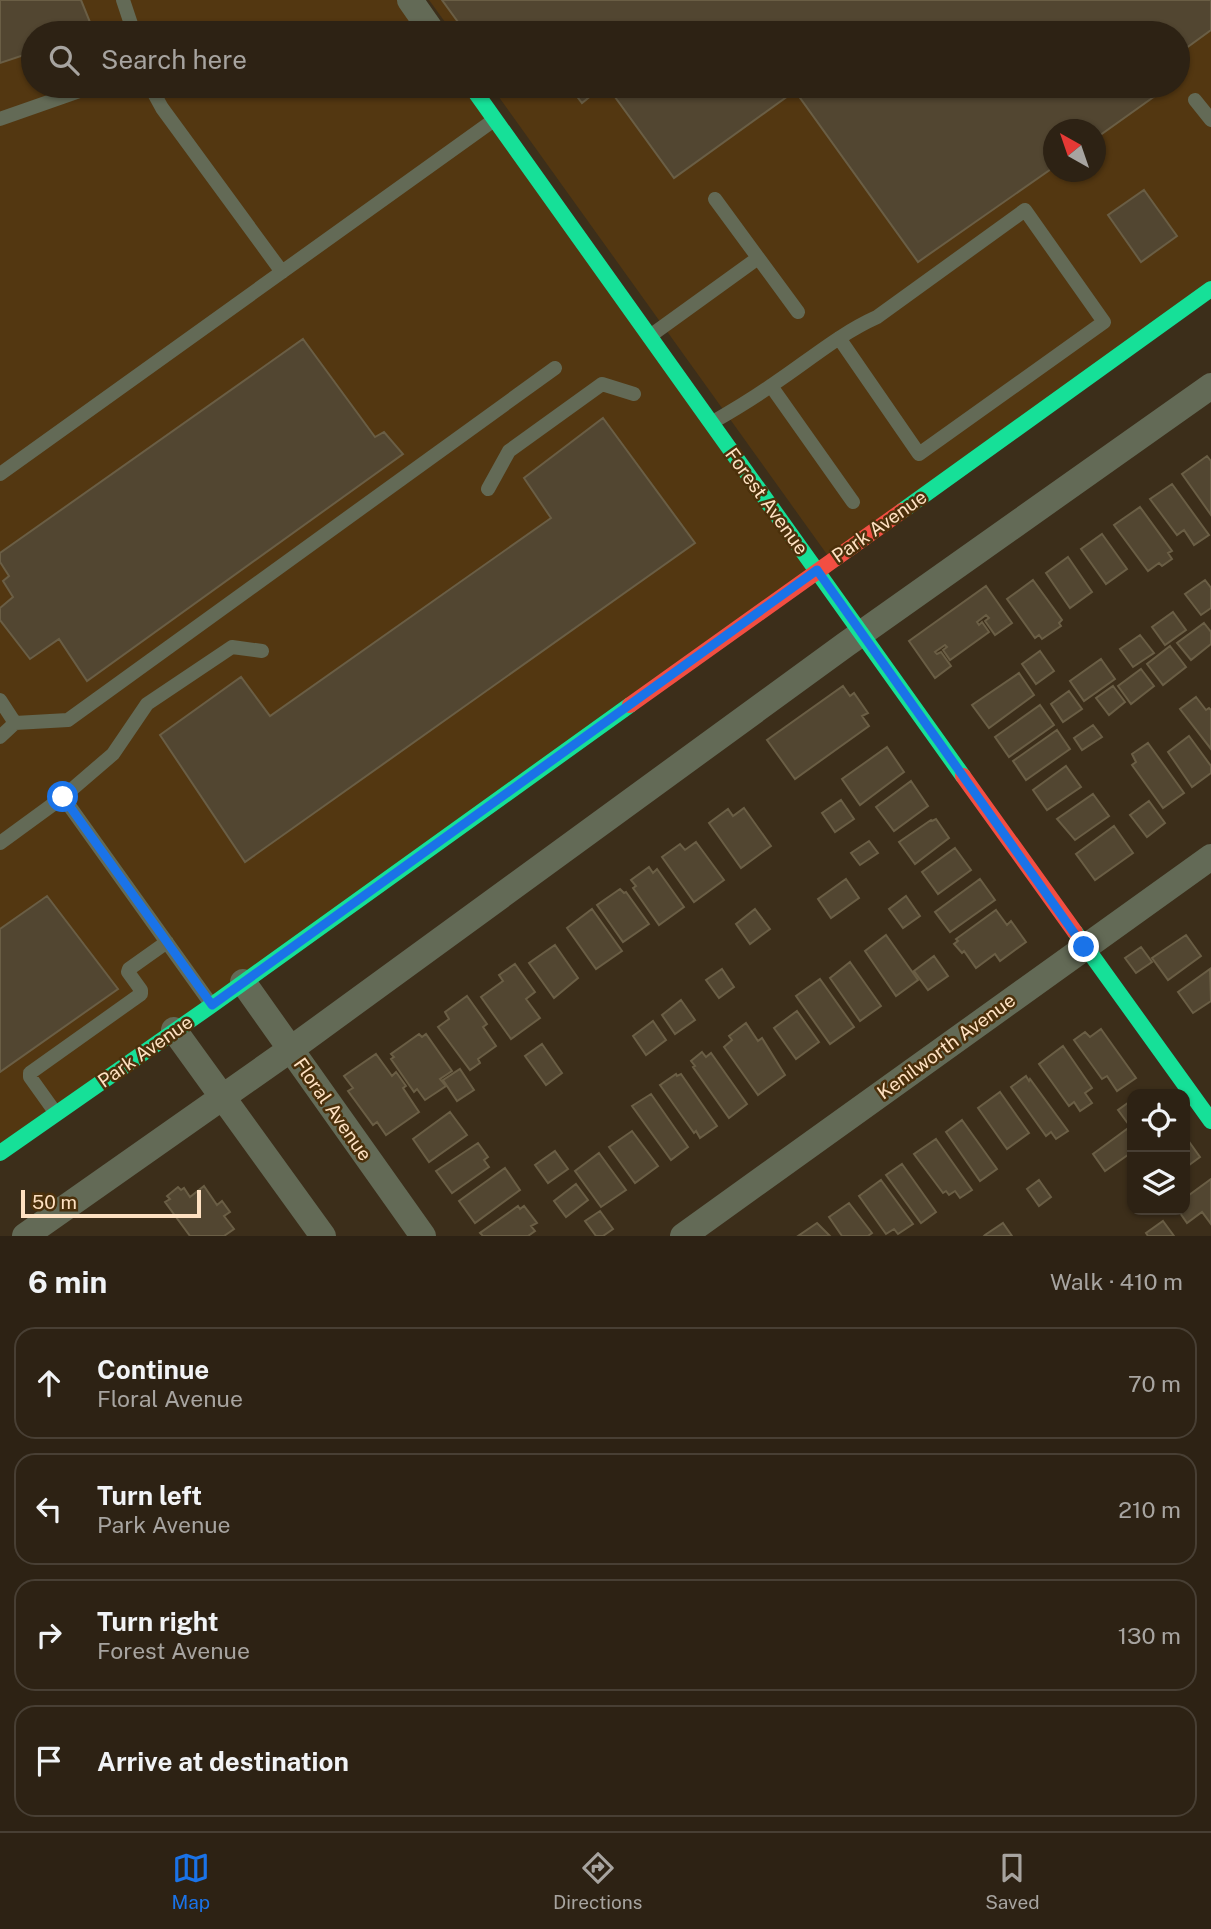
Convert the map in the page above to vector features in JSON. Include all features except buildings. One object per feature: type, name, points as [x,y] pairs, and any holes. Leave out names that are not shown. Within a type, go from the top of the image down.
[{"type":"street","points":[[410,0],[425,21]]},
{"type":"street","name":"Forest Avenue","points":[[479,98],[710,424],[1211,1121]]},
{"type":"street","name":"Park Avenue","points":[[0,1153],[212,1005],[817,570],[982,440],[1108,362],[1211,289]]},
{"type":"street","points":[[25,1236],[223,1098],[861,634],[1211,386]]},
{"type":"street","name":"Kenilworth Avenue","points":[[682,1236],[1211,857]]},
{"type":"street","name":"Floral Avenue","points":[[243,982],[423,1236]]},
{"type":"street","points":[[174,1030],[323,1236]]},
{"type":"lane","points":[[123,0],[130,21]]},
{"type":"lane","points":[[0,119],[60,98]]},
{"type":"lane","points":[[157,98],[282,272]]},
{"type":"lane","points":[[1195,100],[1211,120]]},
{"type":"lane","points":[[0,474],[495,120]]},
{"type":"lane","points":[[715,199],[798,312]]},
{"type":"lane","points":[[710,424],[771,386],[839,338],[856,326],[877,317],[1025,210],[1104,322],[919,454],[839,338]]},
{"type":"lane","points":[[649,337],[758,258]]},
{"type":"lane","points":[[1088,333],[1108,362]]},
{"type":"lane","points":[[0,737],[15,723],[68,720],[555,368]]},
{"type":"lane","points":[[488,489],[509,451],[602,384],[634,394]]},
{"type":"lane","points":[[771,386],[853,502]]},
{"type":"lane","points":[[967,419],[982,440]]},
{"type":"lane","points":[[0,843],[63,797],[113,754],[147,704],[232,647],[262,651]]},
{"type":"lane","points":[[0,700],[15,723]]},
{"type":"lane","points":[[63,797],[212,1005]]},
{"type":"lane","points":[[56,1113],[30,1077],[30,1073],[141,993],[128,972],[167,942]]},
{"type":"shaded area","points":[[0,0],[410,0],[425,21],[21,21],[21,98],[480,98],[817,570],[0,1153]]},
{"type":"shaded area","points":[[429,0],[1211,0],[1211,289],[831,560],[500,98],[1190,98],[1190,21],[444,21]]},
{"type":"traffic: fast","points":[[480,98],[963,776]]},
{"type":"traffic: fast","points":[[902,511],[1211,289]]},
{"type":"traffic: fast","points":[[0,1153],[212,1005],[630,705]]},
{"type":"traffic: fast","points":[[1075,932],[1211,1121]]},
{"type":"traffic: jam","points":[[630,705],[902,511]]},
{"type":"traffic: jam","points":[[963,776],[1075,932]]},
{"type":"route","points":[[63,797],[212,1005],[817,570],[1084,947]]}]
